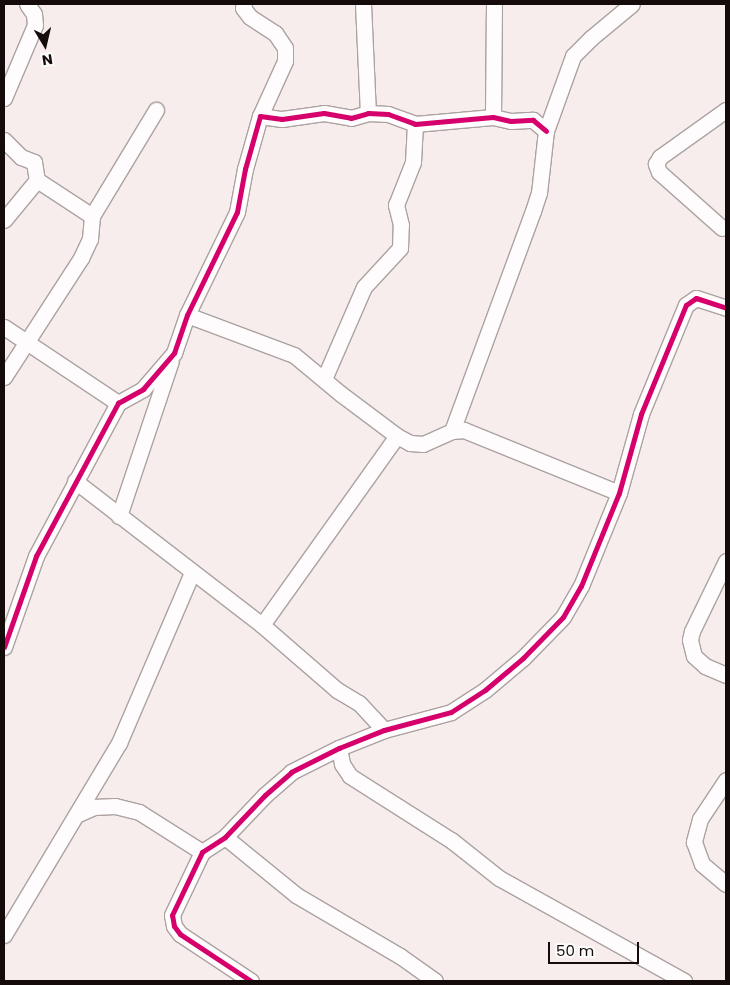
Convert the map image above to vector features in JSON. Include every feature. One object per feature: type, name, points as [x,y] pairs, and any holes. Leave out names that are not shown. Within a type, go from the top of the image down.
[{"type":"street","points":[[4,98],[35,25],[34,14],[27,4]]},
{"type":"street","points":[[119,516],[187,315],[237,212],[245,169],[260,116],[285,62],[285,48],[275,33],[250,18],[243,8],[244,4]]},
{"type":"street","points":[[363,4],[368,114]]},
{"type":"street","points":[[493,118],[494,4]]},
{"type":"street","points":[[452,431],[539,193],[546,131],[573,56],[591,38],[632,4]]},
{"type":"street","points":[[4,377],[26,340],[81,258],[90,239],[92,216],[156,110]]},
{"type":"street","points":[[722,228],[659,172],[656,164],[660,157],[726,110]]},
{"type":"street","points":[[260,116],[282,119],[324,113],[351,118],[368,114],[388,114],[415,124],[493,118],[512,121],[533,120],[546,131]]},
{"type":"street","points":[[324,379],[364,287],[400,248],[401,225],[396,205],[413,162],[415,124]]},
{"type":"street","points":[[4,140],[21,158],[34,162],[37,180],[92,216]]},
{"type":"street","points":[[4,220],[37,180]]},
{"type":"street","points":[[251,981],[180,934],[174,926],[172,915],[202,852],[225,837],[265,794],[291,772],[339,748],[384,730],[451,712],[485,690],[523,658],[563,617],[580,586],[619,494],[641,414],[686,305],[696,298],[726,308]]},
{"type":"street","points":[[187,315],[294,355],[397,436],[410,443],[423,444],[452,431],[464,430],[619,494]]},
{"type":"street","points":[[4,327],[118,403]]},
{"type":"street","points":[[4,648],[36,556],[118,403],[143,390],[174,352]]},
{"type":"street","points":[[262,625],[397,436]]},
{"type":"street","points":[[75,481],[192,573],[262,625],[337,690],[359,703],[384,730]]},
{"type":"street","points":[[726,562],[692,631],[690,640],[694,656],[705,666],[726,676]]},
{"type":"street","points":[[4,935],[119,743],[192,573]]},
{"type":"street","points":[[339,748],[342,764],[350,776],[451,840],[500,878],[684,981]]},
{"type":"street","points":[[726,780],[700,819],[694,842],[702,864],[726,884]]},
{"type":"street","points":[[76,815],[94,807],[115,806],[139,812],[202,852]]},
{"type":"street","points":[[225,837],[296,895],[400,956],[435,981]]},
{"type":"cycle path","points":[[4,647],[36,556],[118,403],[143,389],[174,353],[187,315],[237,212],[245,169],[260,116],[282,119],[324,113],[351,118],[368,113],[388,114],[415,124],[493,117],[511,121],[533,120],[546,131]]},
{"type":"cycle path","points":[[251,981],[180,934],[174,926],[172,915],[202,852],[225,837],[265,795],[291,772],[339,748],[384,730],[451,712],[485,690],[523,658],[563,617],[581,586],[619,493],[641,414],[686,305],[696,298],[726,308]]}]
